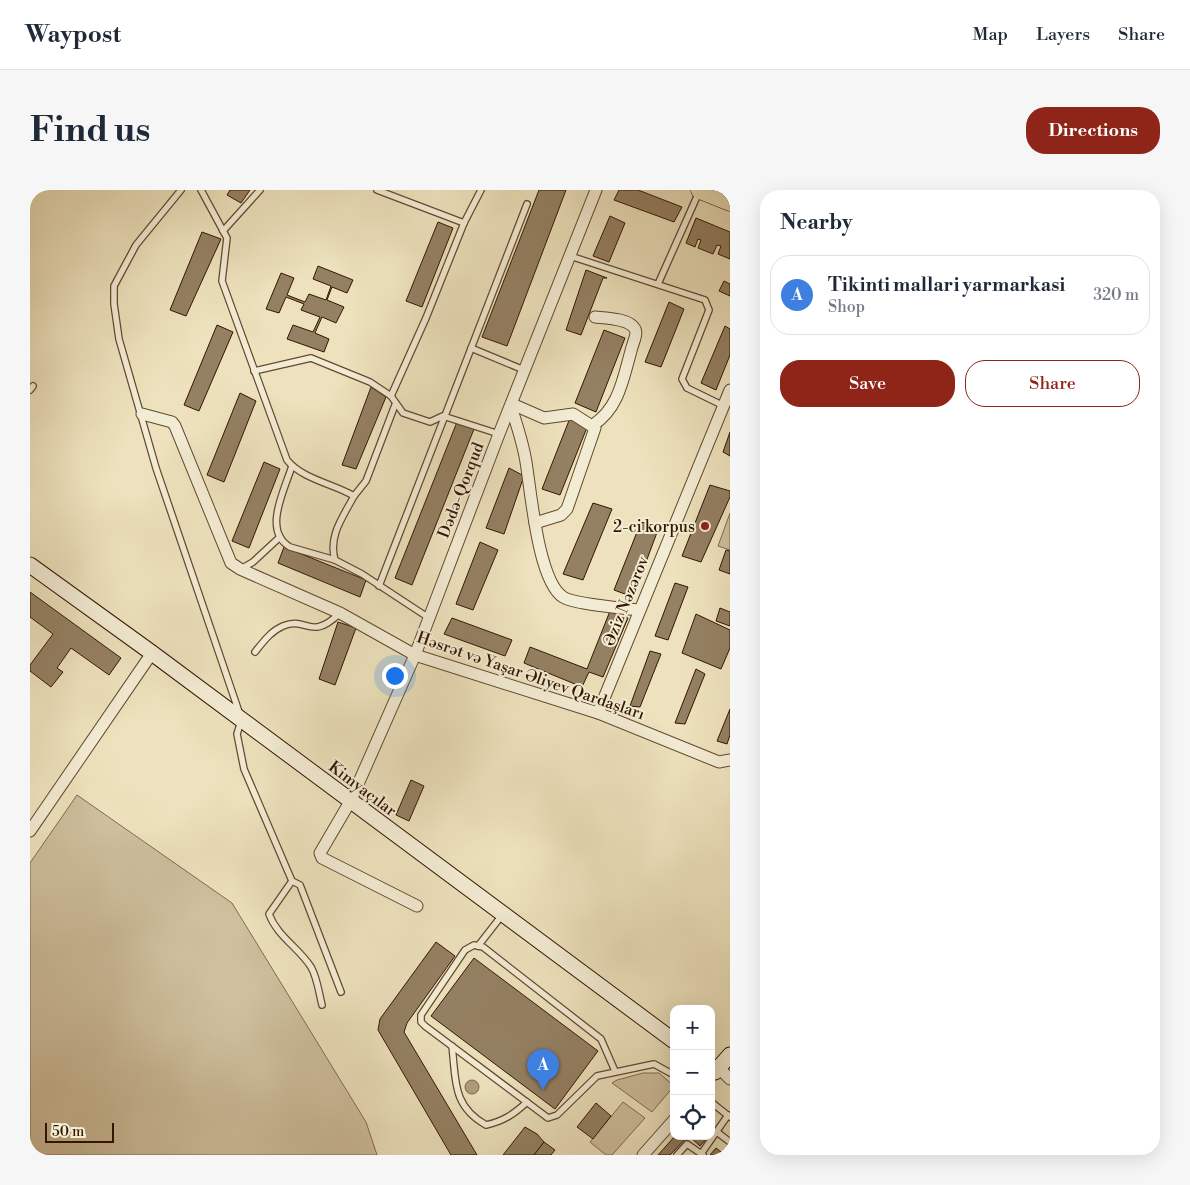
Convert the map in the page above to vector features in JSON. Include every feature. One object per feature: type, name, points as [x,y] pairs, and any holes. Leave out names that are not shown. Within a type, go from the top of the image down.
[{"type":"main road","points":[[704,191],[730,202]]},
{"type":"street","name":"Dədə-Qorqud","points":[[417,906],[321,856],[320,852],[351,800],[415,655],[499,434],[596,190]]},
{"type":"street","points":[[593,425],[604,418],[624,381],[636,334],[632,326],[623,321],[595,317]]},
{"type":"street","name":"Əziz Nəzərov","points":[[598,713],[638,610],[730,390]]},
{"type":"street","points":[[512,405],[544,418],[573,414],[595,428],[594,438],[567,509],[561,515],[535,523]]},
{"type":"street","points":[[512,405],[520,433],[535,523],[546,572],[554,590],[564,599],[638,610]]},
{"type":"street","name":"Həsrət və Yaşar Əliyev Qardaşları","points":[[142,414],[172,422],[175,426],[231,563],[240,569],[340,613],[415,655],[598,713],[725,761]]},
{"type":"street","name":"Kimyaçılar","points":[[30,565],[351,800],[670,1038]]},
{"type":"street","points":[[30,832],[152,653]]},
{"type":"street","points":[[715,1070],[730,1055]]},
{"type":"street","points":[[715,1072],[730,1080]]},
{"type":"street","points":[[643,1155],[670,1125]]},
{"type":"lane","points":[[181,190],[136,245],[114,286],[114,304],[119,339],[156,468],[241,719],[237,734],[244,769],[292,881],[300,886],[341,992]]},
{"type":"lane","points":[[201,190],[223,231],[227,244],[222,281],[284,453],[292,466],[354,496]]},
{"type":"lane","points":[[223,231],[260,190]]},
{"type":"lane","points":[[377,190],[464,223]]},
{"type":"lane","points":[[390,396],[426,318],[464,223],[481,190]]},
{"type":"lane","points":[[658,284],[704,191]]},
{"type":"lane","points":[[379,586],[443,416],[527,204]]},
{"type":"lane","points":[[570,256],[705,300],[709,310],[682,379],[687,388],[724,406]]},
{"type":"lane","points":[[471,348],[526,370]]},
{"type":"lane","points":[[254,371],[310,358],[370,382],[390,396],[403,413],[430,422],[443,416],[499,434]]},
{"type":"lane","points":[[335,560],[332,550],[334,535],[354,496],[366,481],[395,405]]},
{"type":"lane","points":[[292,466],[275,521],[284,544],[335,560],[429,618]]},
{"type":"lane","points":[[240,569],[253,562],[280,537]]},
{"type":"lane","points":[[255,652],[269,635],[284,626],[291,624],[318,628],[331,622],[340,613]]},
{"type":"lane","points":[[292,881],[269,914],[272,922],[283,936],[312,967],[322,1005]]},
{"type":"lane","points":[[478,946],[503,914]]},
{"type":"lane","points":[[615,1071],[601,1039],[484,947],[474,945],[465,950],[421,1015],[421,1022],[425,1026],[548,1118],[557,1115],[597,1076],[654,1064],[670,1073]]},
{"type":"lane","points":[[452,1046],[457,1094],[463,1107],[472,1118],[486,1125],[500,1122],[511,1117],[527,1102]]},
{"type":"lane","points":[[677,1155],[687,1144],[702,1154],[729,1116],[715,1105]]},
{"type":"lane","points":[[716,1132],[730,1142]]},
{"type":"shaded area","points":[[730,513],[730,550],[718,546]]},
{"type":"shaded area","points":[[77,795],[232,903],[366,1122],[377,1155],[30,1155],[30,863]]},
{"type":"shaded area","points":[[643,1073],[659,1073],[670,1083],[670,1091],[652,1112],[612,1083]]},
{"type":"shaded area","points":[[469,1080],[475,1080],[479,1087],[475,1094],[469,1094],[465,1090],[465,1084]]},
{"type":"shaded area","points":[[623,1102],[645,1118],[612,1155],[606,1155],[590,1142]]},
{"type":"building","points":[[230,190],[250,190],[241,203],[227,195]]},
{"type":"building","points":[[539,190],[566,190],[507,346],[482,337]]},
{"type":"building","points":[[619,190],[638,190],[682,207],[674,222],[614,200]]},
{"type":"building","points":[[610,216],[625,223],[609,262],[593,256]]},
{"type":"building","points":[[696,218],[730,232],[730,259],[718,254],[721,246],[717,245],[713,254],[698,248],[701,240],[698,239],[695,247],[686,243]]},
{"type":"building","points":[[438,222],[453,228],[422,307],[406,301]]},
{"type":"building","points":[[202,232],[221,239],[186,316],[170,310]]},
{"type":"building","points":[[318,266],[353,280],[347,293],[332,287],[327,300],[344,307],[336,323],[322,317],[315,333],[329,339],[324,352],[287,339],[293,325],[313,332],[320,317],[301,310],[304,304],[286,297],[279,313],[266,309],[281,273],[294,278],[287,295],[305,302],[309,294],[326,300],[331,286],[313,279]]},
{"type":"building","points":[[586,270],[607,278],[603,278],[581,335],[566,330]]},
{"type":"building","points":[[724,281],[730,284],[730,296],[719,291]]},
{"type":"building","points":[[669,302],[684,309],[661,367],[645,362]]},
{"type":"building","points":[[217,325],[233,332],[199,411],[184,405]]},
{"type":"building","points":[[725,326],[730,329],[730,355],[716,390],[701,383]]},
{"type":"building","points":[[604,330],[625,338],[596,412],[575,403]]},
{"type":"building","points":[[371,387],[386,397],[356,469],[342,465]]},
{"type":"building","points":[[240,393],[256,401],[224,482],[207,475]]},
{"type":"building","points":[[570,418],[588,425],[560,495],[542,489]]},
{"type":"building","points":[[457,422],[474,429],[412,585],[395,578]]},
{"type":"building","points":[[730,432],[730,456],[723,452]]},
{"type":"building","points":[[264,462],[280,469],[249,548],[232,541]]},
{"type":"building","points":[[509,468],[524,476],[504,534],[486,528]]},
{"type":"building","name":"2-ci korpus","points":[[710,485],[730,491],[730,497],[701,562],[682,556]]},
{"type":"building","points":[[593,503],[612,509],[583,580],[563,574]]},
{"type":"building","points":[[641,522],[659,527],[633,597],[614,590]]},
{"type":"building","points":[[480,542],[498,550],[473,610],[456,604]]},
{"type":"building","points":[[284,547],[366,580],[360,597],[278,563]]},
{"type":"building","points":[[726,550],[730,551],[730,574],[719,570]]},
{"type":"building","points":[[675,583],[688,587],[668,640],[655,636]]},
{"type":"building","points":[[30,592],[121,658],[109,675],[71,648],[57,668],[63,672],[51,687],[30,671],[30,665],[53,634],[30,617]]},
{"type":"building","points":[[720,608],[730,612],[730,626],[716,621]]},
{"type":"building","points":[[610,611],[628,618],[603,677],[589,672],[582,687],[524,663],[530,647],[587,669]]},
{"type":"building","points":[[696,614],[730,630],[730,648],[721,669],[682,653]]},
{"type":"building","points":[[452,618],[512,640],[505,656],[444,634]]},
{"type":"building","points":[[338,622],[356,628],[335,685],[319,679]]},
{"type":"building","points":[[650,651],[661,654],[640,707],[630,706]]},
{"type":"building","points":[[696,669],[705,674],[685,724],[675,723]]},
{"type":"building","points":[[730,709],[730,735],[727,744],[717,741]]},
{"type":"building","points":[[411,780],[424,786],[409,821],[396,815]]},
{"type":"building","points":[[436,942],[455,956],[407,1023],[404,1032],[477,1155],[451,1155],[378,1030],[380,1019]]},
{"type":"building","points":[[474,958],[598,1051],[555,1109],[431,1016]]},
{"type":"building","points":[[596,1103],[611,1116],[593,1139],[577,1127]]},
{"type":"building","points":[[525,1127],[537,1134],[544,1142],[534,1155],[503,1155]]},
{"type":"building","points":[[671,1140],[684,1140],[670,1155],[658,1155]]},
{"type":"building","points":[[693,1140],[705,1140],[700,1146]]},
{"type":"building","points":[[544,1142],[555,1150],[551,1155],[534,1155]]},
{"type":"building","points":[[716,1148],[725,1155],[710,1155]]},
{"type":"place","name":"2-ci korpus","points":[[705,526]]},
{"type":"place","name":"Tikinti mallari yarmarkasi","points":[[543,1090]]}]
